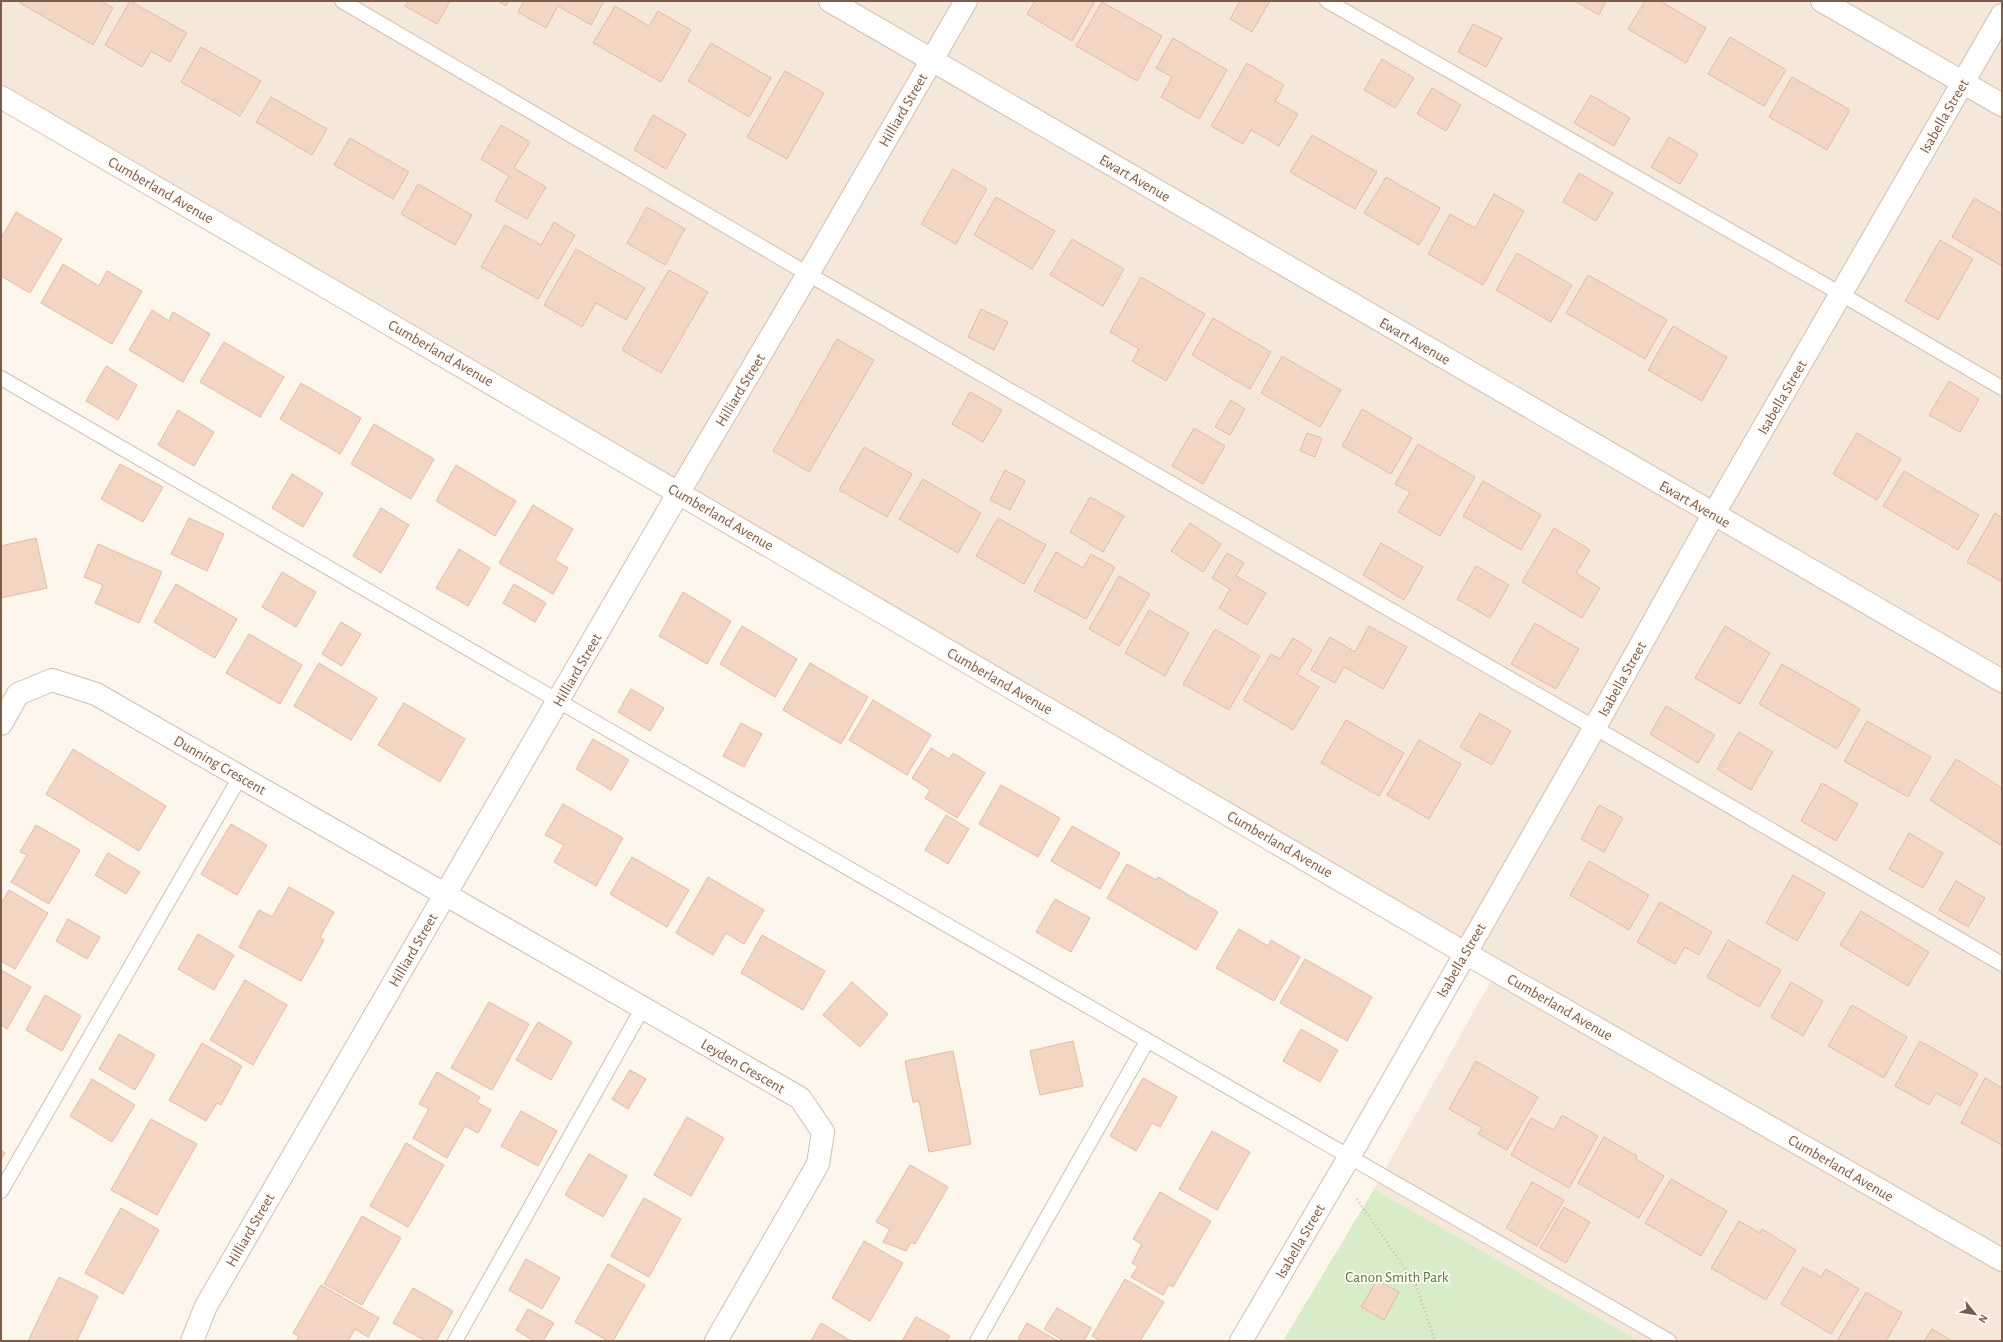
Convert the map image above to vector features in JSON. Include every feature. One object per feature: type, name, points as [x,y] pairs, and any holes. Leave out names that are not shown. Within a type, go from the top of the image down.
[{"type":"street","name":"Ewart Avenue","points":[[830,1],[1713,515],[2002,681]]},
{"type":"street","name":"Hilliard Street","points":[[192,1341],[206,1306],[966,1]]},
{"type":"street","points":[[1822,1],[2002,105]]},
{"type":"street","name":"Isabella Street","points":[[1240,1341],[1348,1159],[1596,727],[1713,515],[2002,15]]},
{"type":"street","name":"Cumberland Avenue","points":[[1,97],[679,492],[1465,953],[2002,1260]]},
{"type":"street","name":"Dunning Crescent","points":[[1,724],[18,694],[52,680],[96,694],[445,895]]},
{"type":"street","name":"Leyden Crescent","points":[[445,895],[800,1098],[823,1132],[818,1164],[716,1341]]},
{"type":"lane","points":[[342,1],[808,274],[1596,727],[2002,964]]},
{"type":"lane","points":[[1327,1],[1842,294],[2002,388]]},
{"type":"lane","points":[[1,378],[1146,1043],[1669,1341]]},
{"type":"lane","points":[[1,1191],[240,777]]},
{"type":"lane","points":[[455,1341],[642,1009]]},
{"type":"lane","points":[[977,1341],[1146,1043]]},
{"type":"path","points":[[1372,1173],[1357,1200],[1416,1285],[1435,1341]]},
{"type":"shaded area","points":[[1,1],[2002,1],[2002,1341],[1639,1341],[1374,1189],[1501,963],[1,103]]},
{"type":"green space","name":"Canon Smith Park","points":[[1374,1189],[1639,1341],[1283,1341]]},
{"type":"building","points":[[21,1],[101,1],[113,8],[93,45],[20,3]]},
{"type":"building","points":[[130,1],[187,33],[170,62],[151,51],[142,67],[105,45]]},
{"type":"building","points":[[407,1],[450,1],[437,24],[405,6],[408,2]]},
{"type":"building","points":[[498,1],[509,1],[506,6]]},
{"type":"building","points":[[524,1],[604,1],[591,25],[558,6],[546,28],[518,12]]},
{"type":"building","points":[[1035,1],[1095,1],[1072,41],[1027,14]]},
{"type":"building","points":[[1240,1],[1270,1],[1252,32],[1230,19]]},
{"type":"building","points":[[1575,1],[1606,1],[1599,15]]},
{"type":"building","points":[[1645,1],[1660,1],[1706,28],[1686,63],[1628,29]]},
{"type":"building","points":[[1102,2],[1162,36],[1137,81],[1076,46]]},
{"type":"building","points":[[615,6],[649,26],[658,11],[691,30],[661,82],[593,43]]},
{"type":"building","points":[[1473,24],[1502,38],[1486,67],[1458,52]]},
{"type":"building","points":[[1730,37],[1786,70],[1764,106],[1708,74]]},
{"type":"building","points":[[1173,38],[1227,70],[1199,119],[1161,97],[1172,77],[1156,68]]},
{"type":"building","points":[[711,43],[771,78],[749,117],[688,81]]},
{"type":"building","points":[[201,47],[261,81],[240,116],[181,82]]},
{"type":"building","points":[[1382,59],[1414,78],[1395,108],[1364,90]]},
{"type":"building","points":[[1247,63],[1284,85],[1275,101],[1298,114],[1279,146],[1251,130],[1243,144],[1211,126]]},
{"type":"building","points":[[785,71],[824,93],[787,159],[747,137]]},
{"type":"building","points":[[1792,77],[1850,110],[1827,150],[1769,117]]},
{"type":"building","points":[[1432,88],[1461,105],[1446,131],[1417,114]]},
{"type":"building","points":[[1591,95],[1630,118],[1614,146],[1574,123]]},
{"type":"building","points":[[271,97],[327,129],[312,155],[256,122]]},
{"type":"building","points":[[653,115],[686,134],[666,169],[634,150]]},
{"type":"building","points":[[501,125],[530,142],[514,168],[546,187],[527,219],[495,201],[509,176],[481,159]]},
{"type":"building","points":[[1312,135],[1377,172],[1355,209],[1290,172]]},
{"type":"building","points":[[1669,137],[1698,154],[1680,184],[1651,167]]},
{"type":"building","points":[[350,138],[409,172],[393,199],[334,165]]},
{"type":"building","points":[[953,169],[987,189],[956,244],[921,224]]},
{"type":"building","points":[[1579,173],[1613,193],[1596,221],[1563,202]]},
{"type":"building","points":[[1386,177],[1440,208],[1419,245],[1364,213]]},
{"type":"building","points":[[418,184],[472,215],[455,245],[401,214]]},
{"type":"building","points":[[1494,194],[1524,211],[1483,285],[1428,254],[1450,214],[1475,228]]},
{"type":"building","points":[[996,197],[1055,231],[1032,269],[974,235]]},
{"type":"building","points":[[1974,198],[2002,214],[2002,266],[1952,237]]},
{"type":"building","points":[[647,207],[685,229],[665,265],[627,243]]},
{"type":"building","points":[[16,212],[62,239],[30,293],[1,276],[1,238]]},
{"type":"building","points":[[554,222],[575,235],[538,299],[481,267],[505,225],[541,245]]},
{"type":"building","points":[[1072,239],[1124,269],[1103,306],[1050,275]]},
{"type":"building","points":[[1940,240],[1973,259],[1938,320],[1905,301]]},
{"type":"building","points":[[576,249],[645,288],[626,320],[596,303],[582,327],[544,305]]},
{"type":"building","points":[[1517,253],[1572,285],[1551,322],[1496,290]]},
{"type":"building","points":[[63,264],[99,286],[107,271],[142,291],[112,344],[41,303]]},
{"type":"building","points":[[669,270],[708,292],[661,373],[622,350]]},
{"type":"building","points":[[1588,275],[1667,320],[1645,359],[1566,313]]},
{"type":"building","points":[[1141,277],[1205,314],[1166,381],[1132,361],[1139,349],[1110,332]]},
{"type":"building","points":[[981,309],[1008,322],[994,350],[968,337]]},
{"type":"building","points":[[152,310],[169,321],[173,312],[210,334],[183,382],[129,350]]},
{"type":"building","points":[[1213,318],[1271,352],[1250,389],[1192,355]]},
{"type":"building","points":[[1673,326],[1727,357],[1702,401],[1648,370]]},
{"type":"building","points":[[837,339],[874,360],[809,472],[773,451]]},
{"type":"building","points":[[224,342],[284,377],[260,417],[200,382]]},
{"type":"building","points":[[1282,356],[1341,390],[1320,427],[1261,393]]},
{"type":"building","points":[[106,366],[137,385],[118,420],[86,401]]},
{"type":"building","points":[[1949,381],[1979,399],[1960,432],[1929,415]]},
{"type":"building","points":[[301,383],[361,418],[340,454],[280,419]]},
{"type":"building","points":[[970,392],[1002,410],[983,442],[952,424]]},
{"type":"building","points":[[1231,400],[1245,409],[1230,435],[1215,427]]},
{"type":"building","points":[[1362,409],[1412,438],[1391,474],[1342,446]]},
{"type":"building","points":[[178,410],[214,432],[194,466],[158,445]]},
{"type":"building","points":[[374,424],[434,459],[411,499],[351,464]]},
{"type":"building","points":[[1194,428],[1225,446],[1203,484],[1172,466]]},
{"type":"building","points":[[1307,433],[1322,438],[1315,457],[1300,451]]},
{"type":"building","points":[[1857,433],[1901,459],[1877,500],[1833,474]]},
{"type":"building","points":[[1418,444],[1475,477],[1440,536],[1398,512],[1410,492],[1395,484]]},
{"type":"building","points":[[864,447],[912,474],[887,517],[839,490]]},
{"type":"building","points":[[120,464],[163,487],[143,522],[101,499]]},
{"type":"building","points":[[456,465],[516,501],[495,536],[436,501]]},
{"type":"building","points":[[1005,470],[1025,481],[1010,510],[990,500]]},
{"type":"building","points":[[1904,471],[1979,515],[1958,550],[1883,506]]},
{"type":"building","points":[[292,474],[323,493],[303,527],[272,508]]},
{"type":"building","points":[[923,479],[981,513],[958,553],[899,519]]},
{"type":"building","points":[[1483,481],[1541,515],[1521,550],[1463,516]]},
{"type":"building","points":[[1090,497],[1124,516],[1103,552],[1070,532]]},
{"type":"building","points":[[533,505],[573,529],[555,560],[568,568],[553,594],[499,563]]},
{"type":"building","points":[[381,508],[409,525],[381,573],[353,556]]},
{"type":"building","points":[[1995,513],[2002,518],[2002,582],[1967,562]]},
{"type":"building","points":[[189,518],[224,534],[207,571],[171,554]]},
{"type":"building","points":[[998,518],[1046,545],[1024,584],[976,556]]},
{"type":"building","points":[[1190,523],[1221,544],[1203,572],[1171,551]]},
{"type":"building","points":[[1554,528],[1590,550],[1576,573],[1600,588],[1582,618],[1522,582]]},
{"type":"building","points":[[36,538],[47,588],[1,598],[1,546]]},
{"type":"building","points":[[1381,543],[1423,567],[1404,600],[1363,575]]},
{"type":"building","points":[[98,544],[162,572],[139,623],[95,603],[103,585],[84,577]]},
{"type":"building","points":[[459,549],[490,568],[468,606],[436,588]]},
{"type":"building","points":[[1056,552],[1083,568],[1091,554],[1115,567],[1086,619],[1034,591]]},
{"type":"building","points":[[1227,553],[1244,563],[1236,576],[1266,593],[1247,625],[1219,608],[1230,589],[1212,578]]},
{"type":"building","points":[[1476,566],[1509,585],[1490,618],[1457,599]]},
{"type":"building","points":[[282,572],[316,592],[296,627],[262,607]]},
{"type":"building","points":[[1119,576],[1150,594],[1119,646],[1089,629]]},
{"type":"building","points":[[176,584],[237,619],[215,658],[154,622]]},
{"type":"building","points":[[514,584],[546,603],[535,622],[503,603]]},
{"type":"building","points":[[683,592],[731,621],[707,664],[659,636]]},
{"type":"building","points":[[1149,610],[1189,633],[1165,676],[1125,653]]},
{"type":"building","points":[[341,622],[361,634],[342,666],[322,654]]},
{"type":"building","points":[[1535,623],[1579,649],[1556,689],[1511,664]]},
{"type":"building","points":[[742,626],[797,659],[775,697],[720,664]]},
{"type":"building","points":[[1369,626],[1407,647],[1383,689],[1344,667],[1335,683],[1311,670],[1330,637],[1355,652]]},
{"type":"building","points":[[1725,626],[1770,653],[1740,704],[1695,678]]},
{"type":"building","points":[[1215,629],[1260,656],[1229,710],[1183,684]]},
{"type":"building","points":[[249,634],[302,665],[280,704],[226,673]]},
{"type":"building","points":[[1293,638],[1312,650],[1297,674],[1319,687],[1293,730],[1243,700],[1271,654],[1280,659]]},
{"type":"building","points":[[319,663],[377,698],[351,740],[294,706]]},
{"type":"building","points":[[810,663],[868,697],[841,744],[783,710]]},
{"type":"building","points":[[1782,664],[1860,709],[1837,749],[1759,704]]},
{"type":"building","points":[[631,689],[664,708],[650,731],[618,712]]},
{"type":"building","points":[[873,700],[931,735],[907,775],[849,740]]},
{"type":"building","points":[[404,703],[465,739],[440,782],[378,745]]},
{"type":"building","points":[[1666,706],[1715,735],[1698,763],[1650,734]]},
{"type":"building","points":[[1480,713],[1511,731],[1492,765],[1460,747]]},
{"type":"building","points":[[1346,720],[1404,753],[1379,796],[1321,763]]},
{"type":"building","points":[[1867,721],[1931,757],[1908,797],[1844,761]]},
{"type":"building","points":[[741,723],[762,734],[744,767],[723,756]]},
{"type":"building","points":[[1739,732],[1773,752],[1751,790],[1717,769]]},
{"type":"building","points":[[593,739],[629,760],[611,790],[576,769]]},
{"type":"building","points":[[1419,740],[1461,764],[1429,819],[1387,795]]},
{"type":"building","points":[[931,748],[949,759],[953,753],[985,773],[957,818],[925,798],[930,790],[912,778]]},
{"type":"building","points":[[73,749],[166,806],[139,851],[46,794]]},
{"type":"building","points":[[1956,759],[2002,788],[2002,846],[1930,800]]},
{"type":"building","points":[[1822,783],[1858,804],[1836,841],[1801,821]]},
{"type":"building","points":[[1001,785],[1060,818],[1038,857],[979,824]]},
{"type":"building","points":[[563,804],[623,838],[596,886],[554,862],[564,845],[545,835]]},
{"type":"building","points":[[1599,805],[1623,818],[1604,852],[1581,839]]},
{"type":"building","points":[[946,815],[969,829],[948,864],[925,850]]},
{"type":"building","points":[[231,824],[267,845],[237,895],[201,874]]},
{"type":"building","points":[[36,825],[80,850],[49,904],[11,882],[27,855],[20,852]]},
{"type":"building","points":[[1072,826],[1120,853],[1100,889],[1051,861]]},
{"type":"building","points":[[1909,833],[1943,853],[1923,888],[1889,869]]},
{"type":"building","points":[[108,853],[140,872],[126,894],[95,875]]},
{"type":"building","points":[[632,857],[689,890],[667,927],[610,894]]},
{"type":"building","points":[[1589,861],[1649,895],[1629,930],[1570,895]]},
{"type":"building","points":[[1127,864],[1156,880],[1158,877],[1218,912],[1196,950],[1107,898]]},
{"type":"building","points":[[1793,875],[1825,893],[1797,941],[1766,923]]},
{"type":"building","points":[[708,877],[764,910],[744,944],[726,933],[713,955],[676,933]]},
{"type":"building","points":[[1956,881],[1985,898],[1968,927],[1939,910]]},
{"type":"building","points":[[289,887],[334,912],[320,937],[324,940],[301,981],[239,947],[259,910],[272,917]]},
{"type":"building","points":[[9,890],[48,913],[15,969],[1,961],[1,904]]},
{"type":"building","points":[[1055,899],[1090,918],[1071,952],[1036,932]]},
{"type":"building","points":[[1660,902],[1712,932],[1699,955],[1685,947],[1675,964],[1637,942]]},
{"type":"building","points":[[1861,911],[1929,952],[1908,986],[1840,945]]},
{"type":"building","points":[[68,919],[100,937],[87,959],[56,941]]},
{"type":"building","points":[[1239,929],[1268,946],[1271,940],[1300,957],[1274,1001],[1216,968]]},
{"type":"building","points":[[198,934],[234,955],[214,990],[178,969]]},
{"type":"building","points":[[762,935],[825,971],[803,1010],[741,973]]},
{"type":"building","points":[[1728,940],[1781,970],[1759,1007],[1707,977]]},
{"type":"building","points":[[1305,959],[1372,997],[1347,1041],[1280,1003]]},
{"type":"building","points":[[1,970],[31,987],[7,1029],[1,1025]]},
{"type":"building","points":[[245,980],[287,1005],[253,1065],[210,1040]]},
{"type":"building","points":[[852,982],[888,1014],[860,1047],[823,1015]]},
{"type":"building","points":[[1791,982],[1823,1001],[1803,1036],[1771,1017]]},
{"type":"building","points":[[45,995],[81,1016],[62,1051],[26,1030]]},
{"type":"building","points":[[489,1002],[529,1024],[492,1090],[451,1068]]},
{"type":"building","points":[[1852,1005],[1907,1037],[1884,1078],[1828,1046]]},
{"type":"building","points":[[538,1022],[572,1042],[551,1080],[516,1060]]},
{"type":"building","points":[[1301,1029],[1338,1050],[1320,1082],[1283,1061]]},
{"type":"building","points":[[119,1034],[155,1055],[135,1090],[99,1069]]},
{"type":"building","points":[[1073,1041],[1083,1086],[1040,1095],[1030,1051]]},
{"type":"building","points":[[1920,1041],[1978,1074],[1960,1106],[1936,1093],[1929,1105],[1895,1086]]},
{"type":"building","points":[[202,1043],[242,1066],[221,1105],[217,1103],[206,1121],[169,1100]]},
{"type":"building","points":[[953,1051],[971,1144],[929,1152],[919,1101],[913,1102],[905,1061]]},
{"type":"building","points":[[1476,1061],[1538,1097],[1507,1150],[1478,1134],[1482,1128],[1449,1109]]},
{"type":"building","points":[[630,1070],[646,1079],[628,1109],[612,1099]]},
{"type":"building","points":[[437,1072],[480,1097],[477,1102],[491,1110],[478,1133],[465,1126],[447,1158],[413,1138],[429,1109],[419,1104]]},
{"type":"building","points":[[1143,1078],[1177,1097],[1160,1127],[1152,1123],[1136,1151],[1110,1136]]},
{"type":"building","points":[[1985,1078],[2002,1088],[2002,1145],[1961,1123]]},
{"type":"building","points":[[92,1079],[135,1105],[112,1142],[70,1116]]},
{"type":"building","points":[[521,1111],[557,1131],[538,1166],[501,1146]]},
{"type":"building","points":[[1562,1115],[1598,1136],[1569,1188],[1511,1155],[1531,1118],[1554,1130]]},
{"type":"building","points":[[687,1117],[724,1138],[691,1196],[654,1175]]},
{"type":"building","points":[[151,1119],[197,1144],[157,1215],[111,1190]]},
{"type":"building","points":[[1212,1131],[1250,1152],[1217,1210],[1179,1189]]},
{"type":"building","points":[[1604,1137],[1637,1156],[1636,1159],[1664,1176],[1639,1218],[1578,1183]]},
{"type":"building","points":[[406,1143],[444,1165],[408,1227],[370,1206]]},
{"type":"building","points":[[1,1150],[5,1153],[1,1160]]},
{"type":"building","points":[[589,1154],[627,1176],[603,1217],[565,1195]]},
{"type":"building","points":[[910,1165],[948,1187],[915,1244],[911,1242],[906,1251],[883,1242],[890,1229],[876,1222]]},
{"type":"building","points":[[1671,1179],[1727,1211],[1701,1256],[1645,1223]]},
{"type":"building","points":[[1532,1182],[1564,1200],[1537,1246],[1506,1228]]},
{"type":"building","points":[[1160,1192],[1211,1221],[1173,1287],[1169,1285],[1163,1295],[1131,1277],[1138,1266],[1132,1263],[1142,1244],[1133,1239]]},
{"type":"building","points":[[644,1198],[681,1219],[649,1277],[611,1256]]},
{"type":"building","points":[[1564,1207],[1590,1222],[1566,1263],[1540,1248]]},
{"type":"building","points":[[121,1208],[159,1230],[123,1294],[85,1273]]},
{"type":"building","points":[[362,1216],[401,1238],[362,1305],[324,1284]]},
{"type":"building","points":[[1739,1221],[1760,1233],[1762,1229],[1796,1250],[1766,1300],[1711,1268]]},
{"type":"building","points":[[864,1241],[903,1263],[870,1321],[832,1298]]},
{"type":"building","points":[[526,1259],[560,1278],[542,1309],[509,1290]]},
{"type":"building","points":[[608,1264],[645,1285],[613,1341],[608,1341],[575,1322]]},
{"type":"building","points":[[1803,1267],[1821,1277],[1826,1269],[1859,1289],[1831,1334],[1781,1304]]},
{"type":"building","points":[[59,1277],[98,1296],[77,1341],[28,1341]]},
{"type":"building","points":[[1125,1279],[1164,1302],[1140,1341],[1101,1341],[1092,1336]]},
{"type":"building","points":[[1377,1280],[1399,1292],[1384,1320],[1361,1307]]},
{"type":"building","points":[[321,1285],[379,1318],[368,1337],[355,1329],[348,1341],[296,1341],[299,1337],[293,1333]]},
{"type":"building","points":[[413,1288],[453,1311],[436,1341],[426,1341],[393,1323]]},
{"type":"building","points":[[1866,1292],[1902,1313],[1886,1341],[1837,1341]]},
{"type":"building","points":[[1057,1308],[1091,1328],[1084,1341],[1064,1341],[1044,1329]]},
{"type":"building","points":[[528,1309],[554,1323],[543,1341],[534,1341],[516,1330]]},
{"type":"building","points":[[916,1317],[950,1336],[947,1341],[902,1341]]},
{"type":"building","points":[[821,1323],[851,1341],[811,1341]]},
{"type":"building","points":[[1027,1323],[1058,1341],[1022,1341],[1018,1339]]},
{"type":"building","points":[[1932,1329],[1952,1341],[1924,1341]]}]
